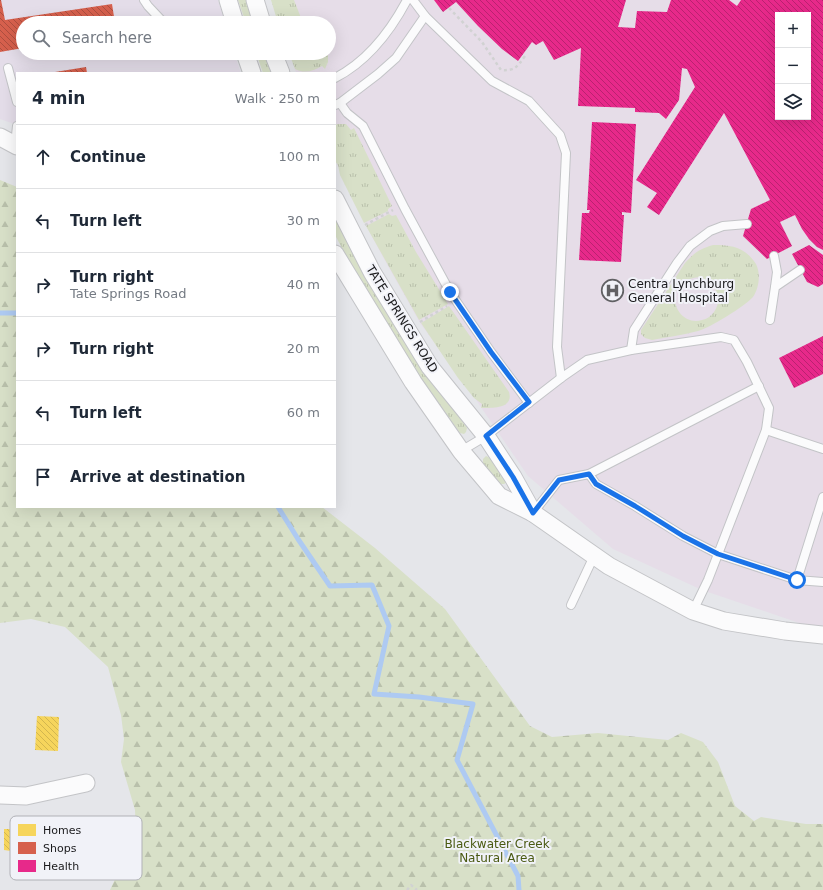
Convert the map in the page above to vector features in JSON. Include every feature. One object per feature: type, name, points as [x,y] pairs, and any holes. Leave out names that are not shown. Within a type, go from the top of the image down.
[{"type":"street","points":[[228,0],[233,16]]},
{"type":"street","points":[[255,0],[260,16]]},
{"type":"street","points":[[247,60],[252,72]]},
{"type":"street","points":[[276,60],[281,72]]},
{"type":"street","points":[[0,137],[16,145]]},
{"type":"street","name":"TATE SPRINGS ROAD","points":[[336,201],[372,272],[430,367],[486,436],[513,477],[533,513]]},
{"type":"street","name":"TATE SPRINGS ROAD","points":[[336,256],[413,382],[461,451],[499,496],[533,513],[609,566],[693,611],[724,620],[785,631],[823,635]]},
{"type":"street","points":[[0,795],[26,796],[86,783]]},
{"type":"lane","points":[[144,0],[157,16]]},
{"type":"lane","points":[[336,77],[370,52],[388,32],[407,0]]},
{"type":"lane","points":[[413,0],[425,16],[492,81],[529,101],[560,135],[566,152],[557,347],[561,378]]},
{"type":"lane","points":[[425,16],[396,58],[378,74],[338,104],[363,126],[409,217],[456,300],[491,352],[529,402]]},
{"type":"lane","points":[[8,68],[16,98]]},
{"type":"lane","points":[[630,350],[634,330],[677,263],[690,246],[710,231],[723,226],[747,224]]},
{"type":"lane","points":[[770,320],[777,272],[774,256]]},
{"type":"lane","points":[[775,286],[800,270]]},
{"type":"lane","points":[[461,451],[486,436],[529,402],[587,360],[630,350],[721,337],[734,340],[769,408],[766,430],[708,580],[693,611]]},
{"type":"lane","points":[[533,513],[559,480],[589,474],[759,386]]},
{"type":"lane","points":[[766,430],[823,449]]},
{"type":"lane","points":[[589,474],[596,484],[683,536],[718,554],[797,580],[823,582]]},
{"type":"lane","points":[[797,580],[823,497]]},
{"type":"lane","points":[[571,605],[594,556]]},
{"type":"path","points":[[449,8],[482,42],[501,70],[510,71],[516,68],[524,56]]},
{"type":"path","points":[[363,226],[394,210]]},
{"type":"path","points":[[418,323],[456,300]]},
{"type":"path","points":[[407,890],[411,885],[417,890]]},
{"type":"shaded area","points":[[0,0],[218,0],[223,16],[16,16],[16,60],[236,60],[241,72],[16,72],[16,125],[0,119]]},
{"type":"shaded area","name":"Centra Lynchburg General Hospital","points":[[275,0],[823,0],[823,627],[811,627],[702,590],[613,549],[528,476],[472,394],[420,323],[354,203],[336,161],[336,72],[296,72],[292,60],[336,60],[336,16],[280,16]]},
{"type":"green space","points":[[238,0],[246,0],[252,16],[244,16]]},
{"type":"green space","points":[[271,0],[294,0],[300,16],[276,16]]},
{"type":"green space","points":[[258,60],[266,60],[271,72],[263,72]]},
{"type":"green space","points":[[292,60],[328,60],[325,69],[322,66],[306,72],[295,69]]},
{"type":"green space","points":[[346,124],[351,130],[354,128],[392,206],[388,209],[388,211],[364,223],[340,175],[336,162],[336,125]]},
{"type":"green space","name":"Blackwater Creek Natural Area","points":[[0,180],[16,187],[16,508],[323,508],[375,548],[445,609],[530,726],[552,737],[598,733],[668,740],[681,733],[703,742],[718,762],[735,806],[754,821],[761,817],[806,824],[823,824],[823,890],[110,890],[115,880],[142,880],[142,816],[135,816],[135,810],[121,762],[124,739],[121,715],[108,667],[65,627],[31,619],[0,623]]},
{"type":"green space","points":[[389,214],[392,216],[396,215],[416,252],[448,304],[419,320],[366,226]]},
{"type":"green space","points":[[336,218],[416,356],[467,428],[464,434],[460,433],[409,362],[365,291],[336,237]]},
{"type":"green space","points":[[713,245],[738,248],[752,258],[758,268],[759,276],[758,285],[753,297],[719,321],[698,331],[652,340],[645,338],[641,334],[641,330],[685,263],[698,251]],"holes":[[[701,277],[714,287],[718,296],[717,306],[714,312],[706,319],[692,321],[684,317],[678,310],[675,302],[675,294],[680,286],[688,280]]]},
{"type":"green space","points":[[449,306],[509,392],[510,398],[505,405],[481,408],[482,404],[474,398],[458,378],[421,323]]},
{"type":"green space","points":[[486,456],[490,458],[507,482],[501,484],[483,463],[483,459]]},
{"type":"building: Homes","points":[[37,716],[59,717],[58,751],[35,750]]},
{"type":"building: Homes","points":[[4,829],[10,829],[10,851],[4,850]]},
{"type":"building: Shops","points":[[1,0],[5,20],[16,18],[16,49],[0,52]]},
{"type":"building: Shops","points":[[112,4],[114,16],[32,16]]},
{"type":"building: Shops","points":[[86,67],[87,72],[55,72]]},
{"type":"building: Health","points":[[434,0],[626,0],[618,27],[635,28],[637,11],[667,12],[671,0],[729,0],[737,6],[741,0],[823,0],[823,250],[817,247],[809,239],[795,215],[780,222],[792,246],[767,259],[743,236],[751,209],[770,200],[724,113],[659,215],[647,207],[657,193],[636,180],[695,87],[687,69],[682,68],[679,100],[666,119],[659,113],[635,112],[635,108],[578,106],[581,48],[554,60],[543,41],[536,45],[532,42],[518,61],[502,49],[456,2],[443,12]]},
{"type":"building: Health","points":[[592,122],[636,124],[631,213],[622,212],[622,215],[624,215],[621,262],[579,260],[582,213],[589,213],[590,210],[587,210]]},
{"type":"building: Health","points":[[809,245],[823,255],[823,284],[818,287],[807,282],[792,254]]},
{"type":"building: Health","points":[[823,336],[823,374],[794,388],[779,358]]},
{"type":"waterway","points":[[0,313],[16,313]]},
{"type":"waterway","points":[[279,508],[330,586],[372,585],[389,626],[374,694],[419,697],[473,704],[457,760],[518,876],[519,890]]},
{"type":"place","name":"Centra Lynchburg General Hospital","points":[[613,291]]},
{"type":"route","points":[[450,292],[491,352],[529,402],[486,436],[513,477],[533,513],[559,480],[589,474],[596,484],[683,536],[718,554],[797,580]]}]
